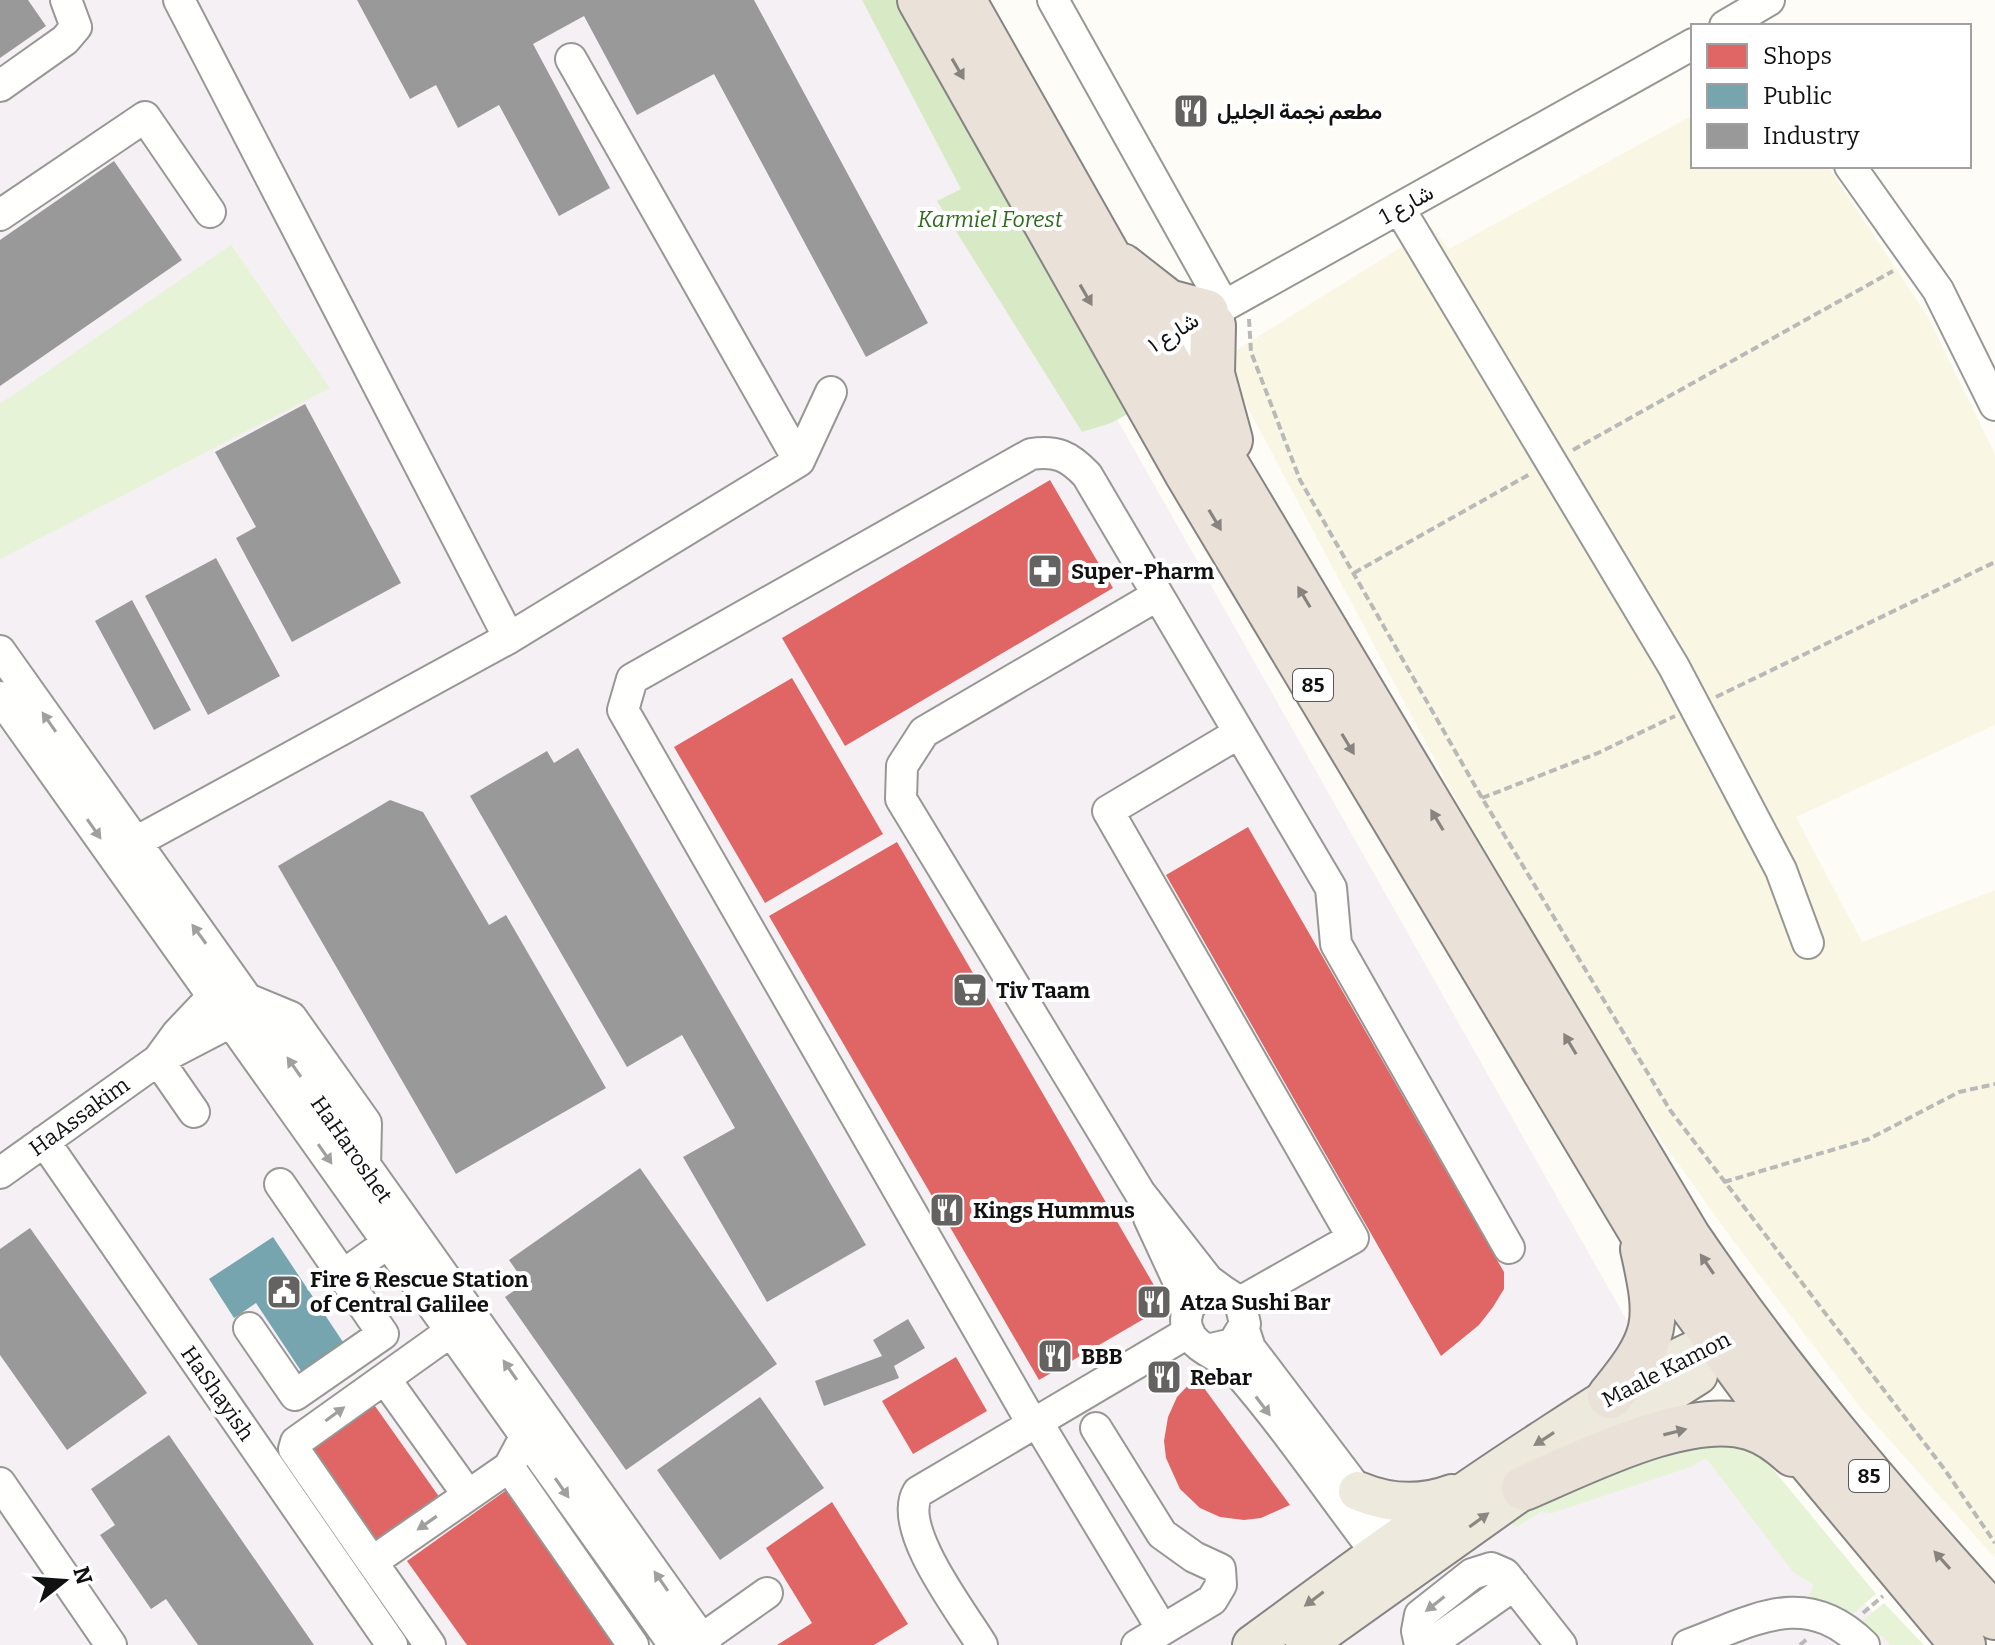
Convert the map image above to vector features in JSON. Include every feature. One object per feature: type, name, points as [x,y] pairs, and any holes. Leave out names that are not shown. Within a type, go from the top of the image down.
[{"type":"highway","name":"85","points":[[920,0],[1253,511],[1628,1141],[1732,1342],[1898,1511],[1995,1617]]},
{"type":"highway","name":"85","points":[[963,0],[1102,247],[1148,353],[1638,1227],[1732,1342],[1832,1489],[1963,1645]]},
{"type":"highway","points":[[1102,247],[1149,290],[1168,302],[1223,309],[1212,374],[1218,404],[1253,511]]},
{"type":"highway","points":[[1610,1396],[1638,1362],[1650,1338],[1653,1292],[1638,1227]]},
{"type":"highway","points":[[1524,1488],[1669,1433],[1708,1424],[1729,1423],[1752,1427],[1777,1440],[1832,1489]]},
{"type":"main road","name":"Maale Kamon","points":[[1311,1643],[1473,1485],[1610,1396],[1732,1342]]},
{"type":"main road","name":"Maale Kamon","points":[[1252,1645],[1396,1559],[1524,1488],[1732,1342]]},
{"type":"main road","points":[[1358,1491],[1379,1500],[1418,1502],[1473,1485]]},
{"type":"street","points":[[0,86],[65,40],[76,27],[66,0]]},
{"type":"street","points":[[179,0],[509,638]]},
{"type":"street","points":[[1053,0],[1223,309]]},
{"type":"street","points":[[1734,24],[1769,0]]},
{"type":"street","name":"شارع 1","points":[[1148,353],[1691,45]]},
{"type":"street","points":[[571,59],[799,461]]},
{"type":"street","points":[[0,215],[145,117],[210,212]]},
{"type":"street","points":[[1851,168],[1917,258],[1987,366],[1995,405]]},
{"type":"street","points":[[1399,208],[1695,707],[1781,870],[1808,943]]},
{"type":"street","points":[[134,843],[509,638],[799,461],[831,392]]},
{"type":"street","points":[[1162,1629],[1042,1430],[1032,1423],[623,710],[632,679],[1031,454],[1049,451],[1071,458],[1087,475],[1331,888],[1336,944],[1509,1248]]},
{"type":"street","points":[[1158,595],[924,732],[911,747],[899,782],[901,799],[1140,1193],[1208,1280],[1236,1308],[1250,1348],[1358,1491],[1396,1559]]},
{"type":"street","name":"HaHaroshet","points":[[0,651],[134,843],[388,1243],[450,1332],[646,1607],[694,1643]]},
{"type":"street","points":[[0,697],[213,996],[238,1010],[158,1060]]},
{"type":"street","points":[[1236,1308],[1353,1238],[1108,811],[1239,733]]},
{"type":"street","points":[[158,1060],[177,1034],[213,996]]},
{"type":"street","name":"HaHaroshet","points":[[238,1010],[365,1166],[694,1643]]},
{"type":"street","points":[[158,1060],[194,1112]]},
{"type":"street","name":"HaAssakim","points":[[0,1173],[158,1060]]},
{"type":"street","name":"HaShayish","points":[[44,1141],[392,1645]]},
{"type":"street","points":[[249,1328],[295,1395],[383,1334],[280,1184]]},
{"type":"street","points":[[1140,1193],[1157,1241],[1181,1287],[1195,1332],[1243,1380],[1396,1559]]},
{"type":"street","points":[[343,1275],[388,1243],[399,1214]]},
{"type":"street","points":[[1195,1332],[1191,1303],[1203,1293],[1236,1308]]},
{"type":"street","points":[[982,1645],[926,1554],[911,1510],[918,1492],[1032,1423],[1195,1332],[1233,1344],[1236,1308]]},
{"type":"street","points":[[430,1645],[294,1449],[296,1442],[450,1332]]},
{"type":"street","points":[[385,1379],[468,1495]]},
{"type":"street","points":[[1096,1428],[1162,1534],[1194,1557],[1220,1569],[1221,1585],[1212,1600],[1137,1645]]},
{"type":"street","points":[[372,1562],[509,1467],[525,1437]]},
{"type":"street","points":[[509,1467],[626,1635],[646,1607]]},
{"type":"street","points":[[0,1483],[111,1645]]},
{"type":"street","points":[[1420,1645],[1417,1631],[1420,1615],[1472,1574],[1491,1568],[1505,1574],[1557,1641]]},
{"type":"street","points":[[1443,1641],[1514,1585]]},
{"type":"street","points":[[694,1643],[767,1593]]},
{"type":"street","points":[[1688,1645],[1741,1625],[1805,1611],[1859,1633]]},
{"type":"path","points":[[1354,573],[1917,258]]},
{"type":"path","points":[[1223,309],[1251,352],[1300,480],[1482,798],[1670,1110],[1945,1470],[1995,1543]]},
{"type":"path","points":[[1482,798],[1598,753],[1995,562]]},
{"type":"path","points":[[1724,1182],[1869,1139],[1959,1092],[1995,1084]]},
{"type":"path","points":[[1859,1633],[1883,1596]]},
{"type":"shaded area","points":[[0,0],[880,0],[1678,1411],[1905,1645],[0,1645]]},
{"type":"shaded area","points":[[1691,116],[1691,168],[1829,168],[1928,317],[1995,454],[1995,725],[1796,817],[1862,942],[1995,890],[1995,1558],[1860,1407],[1729,1235],[1632,1099],[1460,807],[1222,359],[1432,228],[1449,249]]},
{"type":"green space","name":"Karmiel Forest","points":[[862,0],[906,0],[1139,408],[1111,423],[1082,432],[937,201],[961,189]]},
{"type":"green space","points":[[231,245],[330,388],[0,559],[0,404]]},
{"type":"green space","points":[[1722,1436],[1767,1462],[1876,1594],[1848,1618],[1807,1600],[1814,1585],[1793,1572],[1706,1458],[1693,1466],[1552,1513],[1540,1512],[1517,1527],[1512,1524],[1511,1520],[1577,1480]]},
{"type":"green space","points":[[1884,1603],[1924,1645],[1891,1645],[1881,1635],[1874,1642],[1856,1626]]},
{"type":"building: Shops","points":[[1050,480],[1113,588],[845,746],[782,638]]},
{"type":"building: Shops","points":[[792,678],[883,834],[765,903],[674,747]]},
{"type":"building: Shops","points":[[1248,827],[1504,1272],[1504,1289],[1493,1307],[1479,1325],[1441,1356],[1166,875]]},
{"type":"building: Shops","points":[[897,842],[1166,1306],[1039,1380],[769,916]]},
{"type":"building: Shops","points":[[956,1357],[987,1411],[913,1454],[882,1401]]},
{"type":"building: Shops","name":"Rebar","points":[[1169,1364],[1178,1378],[1159,1390],[1150,1376]]},
{"type":"building: Shops","points":[[1196,1377],[1290,1505],[1261,1518],[1244,1520],[1220,1517],[1200,1508],[1180,1489],[1166,1458],[1164,1441],[1168,1417],[1177,1397]]},
{"type":"building: Shops","points":[[370,1399],[440,1498],[375,1545],[305,1445]]},
{"type":"building: Shops","points":[[508,1489],[619,1645],[467,1645],[407,1561]]},
{"type":"building: Shops","points":[[832,1502],[908,1624],[874,1645],[777,1645],[812,1623],[766,1548]]},
{"type":"building: Public","points":[[273,1237],[345,1345],[303,1374],[256,1303],[234,1318],[209,1279]]},
{"type":"building: Industry","points":[[0,0],[28,0],[46,26],[0,58]]},
{"type":"building: Industry","points":[[357,0],[754,0],[928,323],[866,357],[714,74],[637,115],[584,16],[533,44],[610,188],[559,216],[499,105],[458,128],[436,85],[410,99]]},
{"type":"building: Industry","points":[[114,161],[182,260],[0,386],[0,240]]},
{"type":"building: Industry","points":[[305,404],[401,583],[292,642],[236,538],[256,527],[215,452]]},
{"type":"building: Industry","points":[[216,558],[280,676],[208,715],[145,596]]},
{"type":"building: Industry","points":[[132,600],[191,710],[154,730],[95,621]]},
{"type":"building: Industry","points":[[578,748],[866,1245],[767,1302],[683,1157],[735,1128],[682,1035],[627,1067],[470,796],[547,751],[554,763]]},
{"type":"building: Industry","points":[[390,800],[423,812],[489,925],[506,915],[606,1088],[456,1174],[278,866]]},
{"type":"building: Industry","points":[[640,1168],[777,1364],[626,1470],[505,1297],[525,1283],[509,1260]]},
{"type":"building: Industry","points":[[30,1228],[147,1393],[67,1450],[0,1355],[0,1249]]},
{"type":"building: Industry","points":[[908,1319],[925,1348],[894,1366],[899,1378],[824,1406],[815,1381],[882,1356],[873,1340]]},
{"type":"building: Industry","points":[[760,1397],[824,1488],[720,1560],[657,1470]]},
{"type":"building: Industry","points":[[169,1435],[314,1645],[198,1645],[166,1599],[151,1609],[100,1535],[115,1525],[91,1489]]},
{"type":"place","name":"مطعم نجمة الجليل","points":[[1191,111]]},
{"type":"place","name":"Super-Pharm","points":[[1045,571]]},
{"type":"place","name":"Tiv Taam","points":[[970,990]]},
{"type":"place","name":"Kings Hummus","points":[[947,1210]]},
{"type":"place","name":"Fire & Rescue Station of Central Galilee","points":[[284,1292]]},
{"type":"place","name":"Atza Sushi Bar","points":[[1154,1302]]},
{"type":"place","name":"BBB","points":[[1055,1356]]},
{"type":"place","name":"Rebar","points":[[1164,1377]]}]
